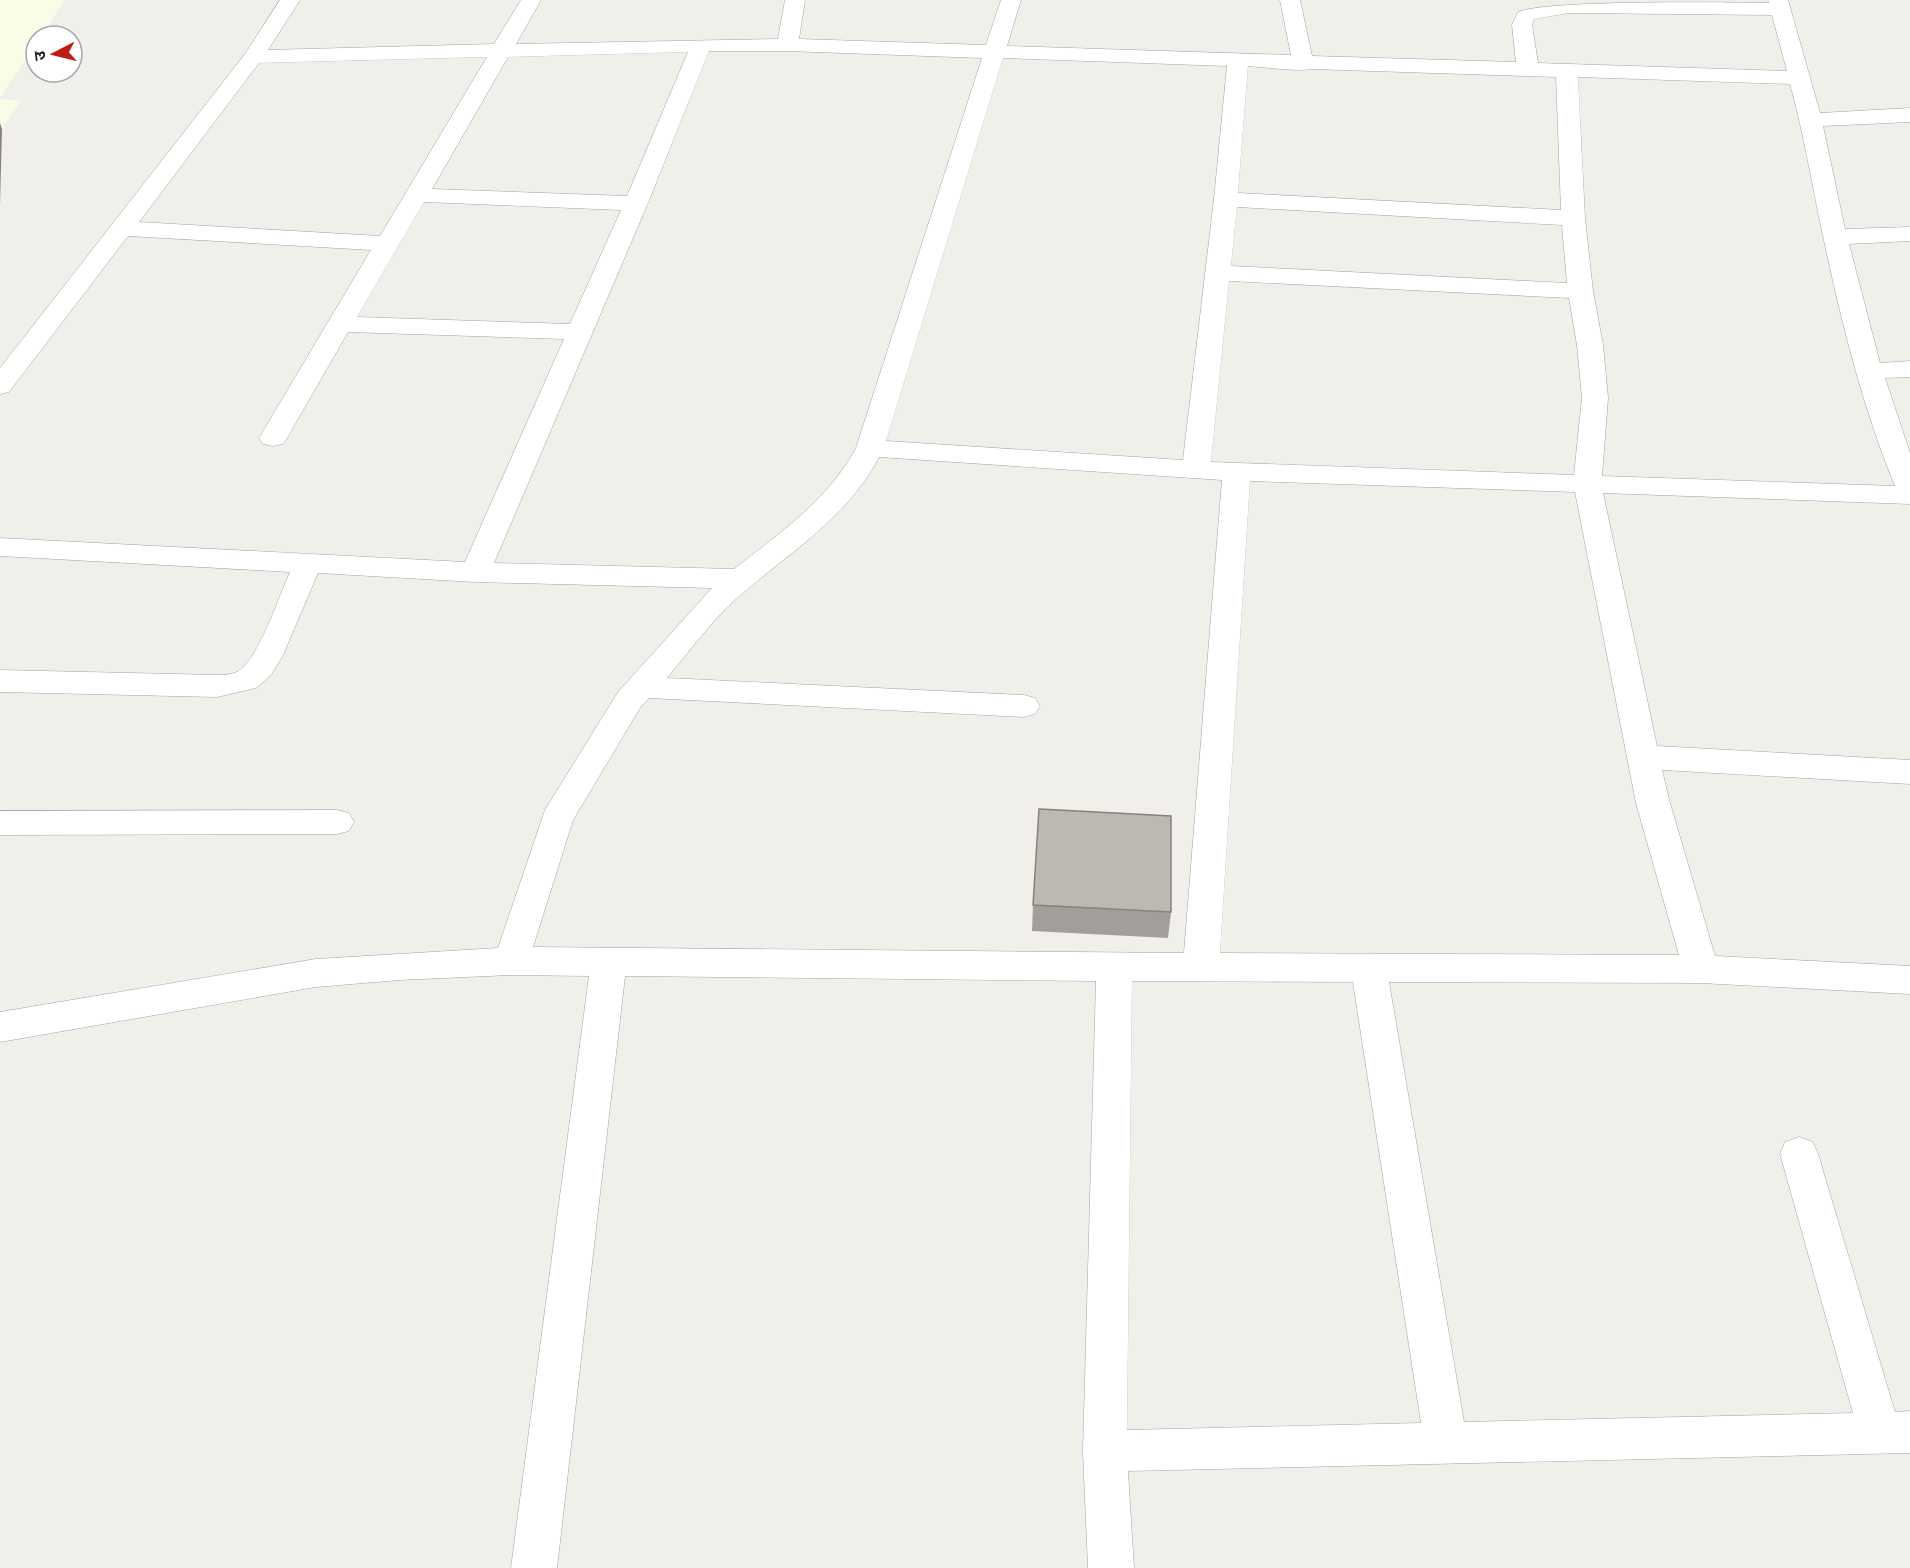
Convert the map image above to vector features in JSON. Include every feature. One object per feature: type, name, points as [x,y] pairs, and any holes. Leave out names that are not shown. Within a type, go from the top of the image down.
[{"type":"street","points":[[0,386],[254,57],[290,0]]},
{"type":"street","points":[[273,438],[339,324],[370,276],[414,195],[531,0]]},
{"type":"street","points":[[787,45],[795,0]]},
{"type":"street","points":[[510,961],[557,819],[629,700],[709,608],[739,579],[826,510],[858,471],[870,448],[1011,0]]},
{"type":"street","points":[[1290,0],[1303,63]]},
{"type":"street","points":[[1528,70],[1522,25],[1525,16],[1532,11],[1569,7],[1779,4],[1797,78],[1811,120],[1835,237],[1869,371],[1900,467],[1910,488]]},
{"type":"street","points":[[254,57],[701,45],[787,45],[1797,78]]},
{"type":"street","points":[[475,572],[636,203],[701,45]]},
{"type":"street","points":[[1196,468],[1226,199],[1238,61]]},
{"type":"street","points":[[1567,72],[1573,218],[1580,291],[1590,345],[1594,398],[1587,484],[1653,802],[1701,969]]},
{"type":"street","points":[[1811,120],[1910,115]]},
{"type":"street","points":[[414,195],[636,203]]},
{"type":"street","points":[[1226,199],[1573,218]]},
{"type":"street","points":[[120,228],[386,244]]},
{"type":"street","points":[[1835,237],[1910,234]]},
{"type":"street","points":[[1218,273],[1580,291]]},
{"type":"street","points":[[339,324],[579,332]]},
{"type":"street","points":[[1869,371],[1910,369]]},
{"type":"street","points":[[870,448],[1237,472],[1910,495]]},
{"type":"street","points":[[1201,968],[1237,472]]},
{"type":"street","points":[[0,547],[475,572],[739,579]]},
{"type":"street","points":[[0,681],[217,686],[237,684],[252,677],[265,660],[308,563]]},
{"type":"street","points":[[640,687],[1024,706]]},
{"type":"street","points":[[1643,757],[1910,772]]},
{"type":"street","points":[[0,824],[337,822]]},
{"type":"street","points":[[0,1027],[316,973],[400,966],[510,961],[1201,968],[1701,969],[1910,980]]},
{"type":"street","points":[[534,1568],[609,962]]},
{"type":"street","points":[[1111,1568],[1105,1450],[1114,967]]},
{"type":"street","points":[[1369,968],[1446,1443]]},
{"type":"street","points":[[1105,1450],[1895,1432],[1799,1154]]},
{"type":"shaded area","points":[[0,0],[65,0],[49,24],[24,24],[24,62],[0,97]]},
{"type":"shaded area","points":[[0,99],[21,101],[2,129],[0,212]]},
{"type":"building","points":[[1039,809],[1171,816],[1171,912],[1033,905]]}]
